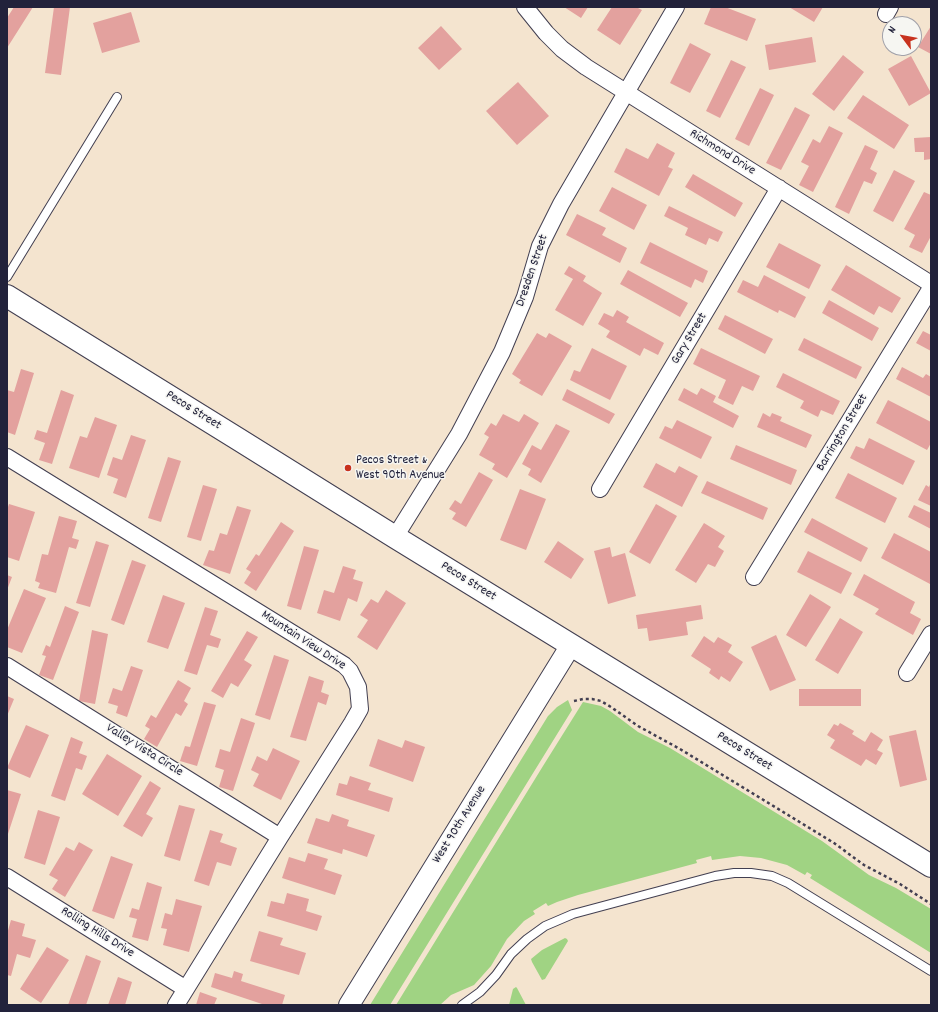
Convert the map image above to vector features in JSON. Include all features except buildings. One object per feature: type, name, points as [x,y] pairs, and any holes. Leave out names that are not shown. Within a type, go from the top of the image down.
[{"type":"main road","name":"Pecos Street","points":[[7,296],[238,438],[395,537],[931,866]]},
{"type":"street","name":"Richmond Drive","points":[[525,7],[546,33],[562,49],[586,67],[626,94],[780,188],[931,284]]},
{"type":"street","name":"Dresden Street","points":[[395,537],[459,434],[502,352],[525,297],[540,246],[547,230],[676,7]]},
{"type":"street","name":"Gary Street","points":[[600,489],[780,188]]},
{"type":"street","name":"Barrington Street","points":[[754,577],[931,288]]},
{"type":"street","name":"Mountain View Drive","points":[[7,457],[337,661],[350,671],[358,687],[360,709],[352,723],[176,1005]]},
{"type":"street","points":[[907,673],[931,634]]},
{"type":"street","name":"West 90th Avenue","points":[[349,1005],[571,645]]},
{"type":"street","name":"Valley Vista Circle","points":[[7,666],[280,837]]},
{"type":"street","name":"Rolling Hills Drive","points":[[7,877],[186,989]]},
{"type":"lane","points":[[7,277],[117,97]]},
{"type":"lane","points":[[462,1005],[486,987],[511,954],[527,939],[545,926],[573,914],[734,872],[772,876],[788,883],[931,971]]},
{"type":"path","points":[[574,701],[592,699],[611,707],[638,726],[680,749],[834,844],[864,865],[900,884],[931,904]]},
{"type":"green space","points":[[568,700],[572,710],[390,1005],[370,1005],[548,716],[557,707]]},
{"type":"green space","points":[[583,702],[601,706],[610,711],[638,732],[670,748],[822,841],[869,875],[896,888],[931,909],[931,953],[810,878],[812,875],[807,872],[805,875],[787,865],[761,858],[740,856],[712,860],[711,856],[696,860],[697,863],[578,895],[548,906],[546,903],[533,911],[535,914],[524,921],[507,939],[491,966],[474,985],[451,995],[440,1005],[396,1005]]},
{"type":"green space","points":[[565,938],[568,941],[545,979],[542,980],[531,959],[542,950]]},
{"type":"green space","points":[[516,987],[526,1005],[509,1005],[513,989]]},
{"type":"place","name":"Pecos Street & West 90th Avenue","points":[[348,468]]}]
